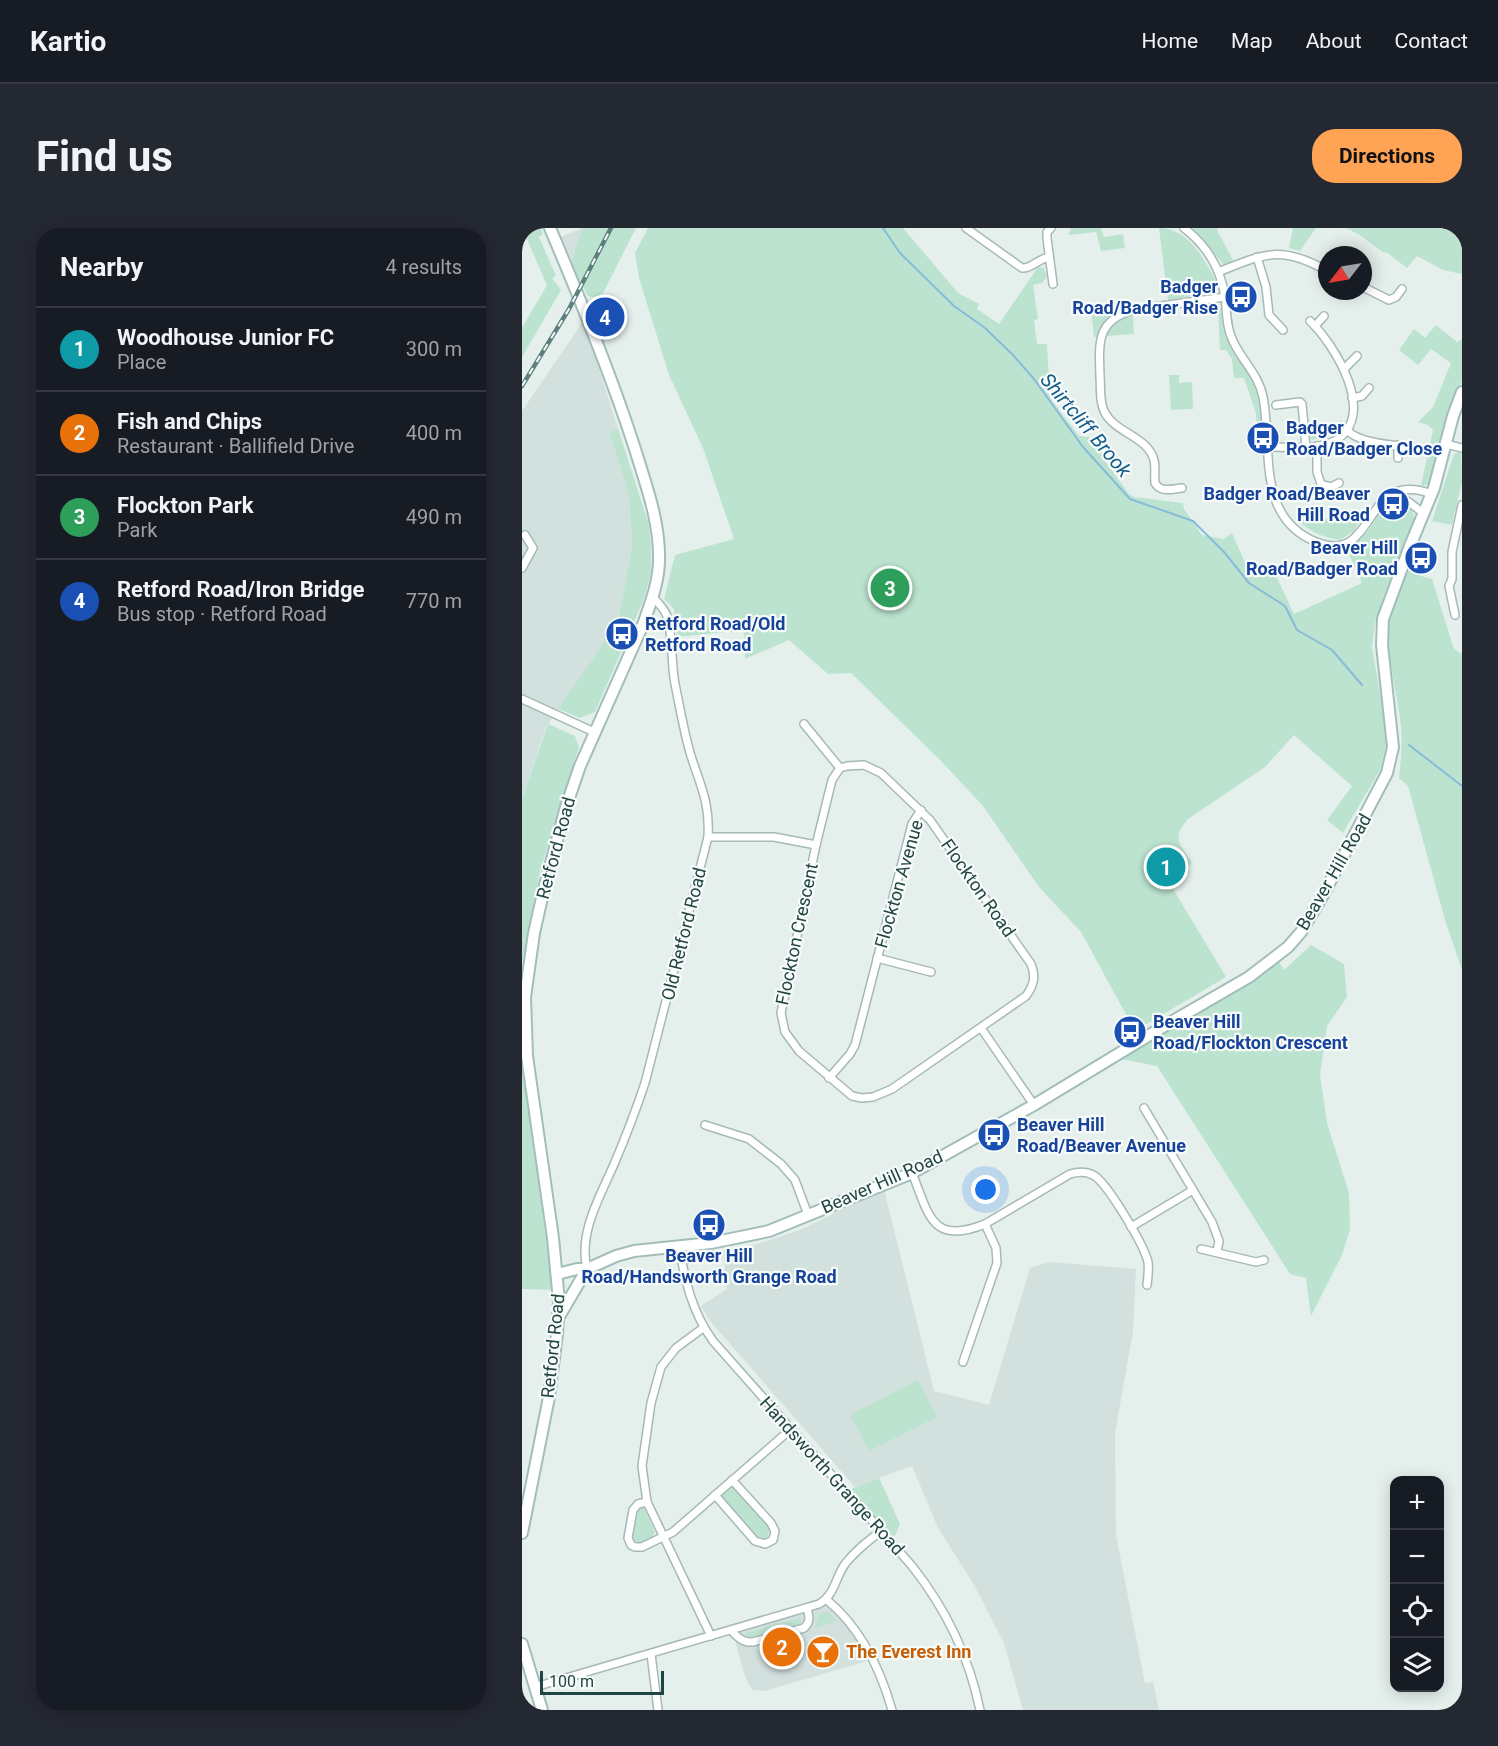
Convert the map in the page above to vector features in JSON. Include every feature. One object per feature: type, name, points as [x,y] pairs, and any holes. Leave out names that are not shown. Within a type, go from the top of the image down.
[{"type":"main road","name":"Retford Road","points":[[522,1533],[549,1397],[558,1318],[559,1287],[527,1056],[525,998],[534,933],[566,807],[594,732],[652,597],[659,558],[654,514],[627,424],[588,318],[550,228]]},
{"type":"main road","name":"Beaver Hill Road","points":[[559,1287],[616,1256],[634,1251],[751,1236],[912,1173],[1034,1105],[1249,977],[1288,947],[1300,932],[1326,889],[1387,773],[1393,747],[1382,645],[1383,620],[1432,494],[1462,392]]},
{"type":"main road","name":"Beaver Hill Road","points":[[557,1274],[577,1269],[585,1272]]},
{"type":"main road","points":[[558,1318],[585,1272]]},
{"type":"main road","points":[[522,1644],[542,1710]]},
{"type":"street","points":[[966,228],[1022,267],[1030,267],[1037,260],[1049,257]]},
{"type":"street","points":[[1051,228],[1047,232],[1047,238],[1053,284]]},
{"type":"street","points":[[1184,228],[1202,245],[1218,272],[1233,342],[1254,372],[1261,390],[1271,485],[1280,512],[1294,529],[1311,540],[1335,546],[1347,543],[1364,529],[1376,507],[1395,492],[1406,490],[1432,494]]},
{"type":"street","points":[[1218,272],[1257,257],[1276,254],[1295,255],[1318,266]]},
{"type":"street","points":[[1257,257],[1266,287],[1269,315],[1283,330]]},
{"type":"street","points":[[1372,292],[1389,300],[1396,297],[1402,289]]},
{"type":"street","points":[[1182,488],[1163,490],[1156,487],[1154,460],[1151,453],[1146,446],[1106,415],[1101,402],[1100,340],[1107,324],[1121,313],[1225,297]]},
{"type":"street","points":[[1267,447],[1317,446],[1337,439],[1347,430],[1352,416],[1352,398],[1344,369],[1328,341],[1313,323],[1324,316]]},
{"type":"street","points":[[1344,369],[1357,356]]},
{"type":"street","points":[[1352,398],[1362,396],[1369,388]]},
{"type":"street","points":[[1276,405],[1300,402],[1302,404],[1306,447]]},
{"type":"street","points":[[1347,430],[1365,440],[1420,449]]},
{"type":"street","points":[[1446,444],[1462,447]]},
{"type":"street","points":[[1398,445],[1398,458]]},
{"type":"street","points":[[1317,446],[1317,472],[1321,484],[1331,487],[1340,483]]},
{"type":"street","points":[[1384,500],[1393,498],[1406,500],[1424,513]]},
{"type":"street","points":[[1455,615],[1449,586],[1452,579],[1451,562],[1454,543],[1462,505]]},
{"type":"street","points":[[522,568],[532,548],[525,535]]},
{"type":"street","points":[[1454,543],[1462,545]]},
{"type":"street","name":"Old Retford Road","points":[[585,1272],[587,1232],[636,1112],[645,1083],[708,837],[709,818],[706,798],[691,756],[678,699],[668,617],[661,605],[652,597]]},
{"type":"street","points":[[522,699],[594,732]]},
{"type":"street","points":[[708,837],[774,837],[816,845],[832,780],[840,768],[804,724]]},
{"type":"street","name":"Flockton Road","points":[[840,768],[855,764],[873,768],[921,810],[937,829],[1031,964],[1034,970],[1033,984],[1026,996],[981,1028]]},
{"type":"street","name":"Flockton Avenue","points":[[829,1078],[855,1046],[912,824],[921,810]]},
{"type":"street","name":"Flockton Crescent","points":[[816,845],[781,1013],[781,1023],[790,1041],[829,1078],[852,1096],[862,1098],[873,1097],[892,1089],[981,1028]]},
{"type":"street","name":"Flockton Avenue","points":[[878,958],[931,972]]},
{"type":"street","points":[[981,1028],[1034,1105]]},
{"type":"street","points":[[1144,1108],[1217,1232],[1219,1241],[1217,1252]]},
{"type":"street","points":[[705,1125],[749,1139],[781,1164],[795,1180],[808,1215]]},
{"type":"street","points":[[912,1173],[936,1225],[953,1233],[974,1229],[985,1224],[1070,1174],[1085,1173],[1099,1180],[1131,1227],[1147,1260],[1149,1273],[1147,1285]]},
{"type":"street","points":[[1131,1227],[1193,1190]]},
{"type":"street","points":[[963,1362],[997,1263],[996,1248],[985,1224]]},
{"type":"street","name":"Handsworth Grange Road","points":[[679,1246],[689,1296],[703,1328],[729,1361],[918,1573],[946,1615],[965,1655],[980,1710]]},
{"type":"street","points":[[1201,1249],[1256,1262],[1263,1260]]},
{"type":"street","points":[[703,1328],[676,1348],[664,1362],[658,1376],[643,1454],[643,1481],[647,1502],[711,1636]]},
{"type":"street","points":[[647,1502],[638,1504],[633,1510],[628,1538],[635,1547],[642,1547],[673,1532],[791,1429]]},
{"type":"street","points":[[715,1495],[755,1540],[765,1544],[773,1540],[775,1531],[771,1522],[732,1480]]},
{"type":"street","points":[[535,1687],[807,1608],[827,1600],[846,1564],[857,1550],[881,1530]]},
{"type":"street","points":[[827,1600],[838,1609],[874,1659],[892,1710]]},
{"type":"street","points":[[731,1630],[748,1643],[804,1628],[809,1619],[807,1608]]},
{"type":"street","points":[[651,1653],[658,1710]]},
{"type":"shaded area","points":[[582,228],[572,261],[561,237]]},
{"type":"shaded area","points":[[584,320],[618,429],[609,432],[629,495],[632,543],[618,622],[546,727],[522,799],[522,411]]},
{"type":"shaded area","points":[[884,1189],[934,1391],[989,1405],[1030,1268],[1049,1262],[1136,1269],[1133,1331],[1115,1433],[1116,1535],[1145,1683],[1153,1682],[1159,1710],[1023,1710],[1004,1643],[973,1583],[938,1528],[912,1466],[855,1487],[710,1321],[701,1306],[727,1289],[722,1276],[725,1268],[722,1251],[748,1247],[800,1230]]},
{"type":"shaded area","points":[[827,1600],[838,1609],[874,1659],[765,1691],[753,1690],[744,1673],[736,1645],[736,1636],[731,1630]]},
{"type":"green space","points":[[522,228],[541,228],[543,234],[539,237],[556,276],[552,278],[561,290],[522,357],[522,328],[547,285]]},
{"type":"green space","points":[[582,228],[636,228],[603,293],[596,297],[588,296],[571,264]]},
{"type":"green space","points":[[648,228],[903,228],[958,293],[979,304],[977,309],[999,324],[1038,267],[1044,268],[1047,277],[1042,283],[1033,285],[1038,319],[1034,320],[1037,344],[1047,344],[1050,398],[1079,436],[1101,439],[1103,458],[1129,494],[1134,497],[1183,503],[1184,509],[1202,535],[1224,539],[1232,533],[1250,574],[1271,565],[1294,614],[1362,583],[1347,550],[1366,534],[1388,505],[1399,502],[1411,509],[1414,526],[1386,590],[1375,623],[1372,647],[1386,746],[1380,770],[1343,833],[1327,820],[1352,786],[1294,735],[1265,767],[1188,819],[1180,832],[1179,841],[1192,863],[1167,879],[1226,977],[1135,1031],[1081,932],[1039,887],[983,806],[940,760],[851,673],[828,674],[789,640],[745,659],[744,630],[677,637],[674,609],[664,599],[675,555],[734,539],[703,448],[669,375],[639,278],[635,253]]},
{"type":"green space","points":[[1071,228],[1101,228],[1104,237],[1123,234],[1125,248],[1101,251],[1096,232],[1068,235]]},
{"type":"green space","points":[[1159,228],[1179,233],[1195,247],[1217,283],[1216,292],[1168,300]]},
{"type":"green space","points":[[1193,228],[1219,228],[1217,230],[1233,260],[1228,264],[1223,264]]},
{"type":"green space","points":[[1293,228],[1316,228],[1300,251],[1289,248]]},
{"type":"green space","points":[[1346,228],[1462,228],[1462,274],[1443,270],[1417,256],[1407,268],[1386,252],[1384,253],[1360,235]]},
{"type":"green space","points":[[1116,307],[1133,315],[1134,334],[1094,337],[1091,310]]},
{"type":"green space","points":[[1218,308],[1221,309],[1232,348],[1249,373],[1257,390],[1263,435],[1257,435],[1256,413],[1244,378],[1234,378],[1232,359],[1226,350],[1220,350]]},
{"type":"green space","points":[[1436,325],[1457,342],[1462,339],[1462,381],[1448,419],[1433,479],[1428,485],[1421,486],[1433,430],[1428,425],[1418,422],[1433,407],[1451,363],[1431,349],[1418,365],[1399,350],[1414,329],[1425,338]]},
{"type":"green space","points":[[1169,375],[1179,375],[1179,383],[1192,382],[1193,409],[1171,410]]},
{"type":"green space","points":[[1342,420],[1343,429],[1334,435],[1312,440],[1310,436]]},
{"type":"green space","points":[[618,429],[649,525],[651,573],[644,599],[595,712],[580,718],[558,709],[618,622],[632,544],[629,495],[609,432]]},
{"type":"green space","points":[[1461,451],[1462,482],[1452,525],[1432,521],[1454,454]]},
{"type":"green space","points":[[1361,518],[1354,531],[1340,540],[1316,533],[1297,519]]},
{"type":"green space","points":[[1422,545],[1421,576],[1432,579],[1454,649],[1462,654],[1462,970],[1445,920],[1408,786],[1399,778],[1401,726],[1389,654],[1388,630],[1403,582]]},
{"type":"green space","points":[[548,724],[575,736],[579,747],[540,871],[522,963],[522,799]]},
{"type":"green space","points":[[1311,945],[1344,964],[1347,997],[1327,1026],[1320,1075],[1327,1123],[1349,1193],[1350,1229],[1342,1255],[1311,1316],[1306,1278],[1290,1274],[1157,1066],[1121,1059],[1252,981],[1279,962],[1284,970]]},
{"type":"green space","points":[[522,1065],[553,1290],[522,1289]]},
{"type":"green space","points":[[918,1380],[937,1417],[869,1451],[850,1415]]},
{"type":"green space","points":[[879,1478],[900,1524],[894,1538],[851,1489]]},
{"type":"green space","points":[[734,1487],[767,1524],[770,1530],[767,1538],[760,1539],[755,1536],[722,1498],[722,1494]]},
{"type":"green space","points":[[644,1508],[655,1532],[652,1539],[640,1545],[633,1542],[631,1538],[637,1510]]},
{"type":"green space","points":[[828,1612],[837,1621],[815,1628],[819,1614]]},
{"type":"green space","points":[[800,1618],[802,1625],[748,1640],[746,1633]]},
{"type":"waterway","name":"Shirtcliff Brook","points":[[883,228],[900,253],[954,306],[985,328],[1013,355],[1034,379],[1083,447],[1130,499],[1193,521],[1224,552],[1249,583],[1285,606],[1297,630],[1332,650],[1362,685]]},
{"type":"waterway","name":"Shirtcliff Brook","points":[[1409,745],[1462,786]]},
{"type":"railway","points":[[522,386],[569,309],[611,228]]},
{"type":"place","name":"Badger Road/Badger Rise","points":[[1241,297]]},
{"type":"place","name":"Retford Road/Iron Bridge","points":[[605,317]]},
{"type":"place","name":"Badger Road/Badger Close","points":[[1263,438]]},
{"type":"place","name":"Badger Road/Beaver Hill Road","points":[[1393,504]]},
{"type":"place","name":"Beaver Hill Road/Badger Road","points":[[1421,558]]},
{"type":"place","name":"Flockton Park","points":[[890,588]]},
{"type":"place","name":"Retford Road/Old Retford Road","points":[[622,634]]},
{"type":"place","name":"Woodhouse Junior FC","points":[[1166,867]]},
{"type":"place","name":"Beaver Hill Road/Flockton Crescent","points":[[1130,1032]]},
{"type":"place","name":"Beaver Hill Road/Beaver Avenue","points":[[994,1135]]},
{"type":"place","name":"Beaver Hill Road/Handsworth Grange Road","points":[[709,1225]]},
{"type":"place","name":"Fish and Chips","points":[[782,1647]]},
{"type":"place","name":"The Everest Inn","points":[[823,1652]]}]
